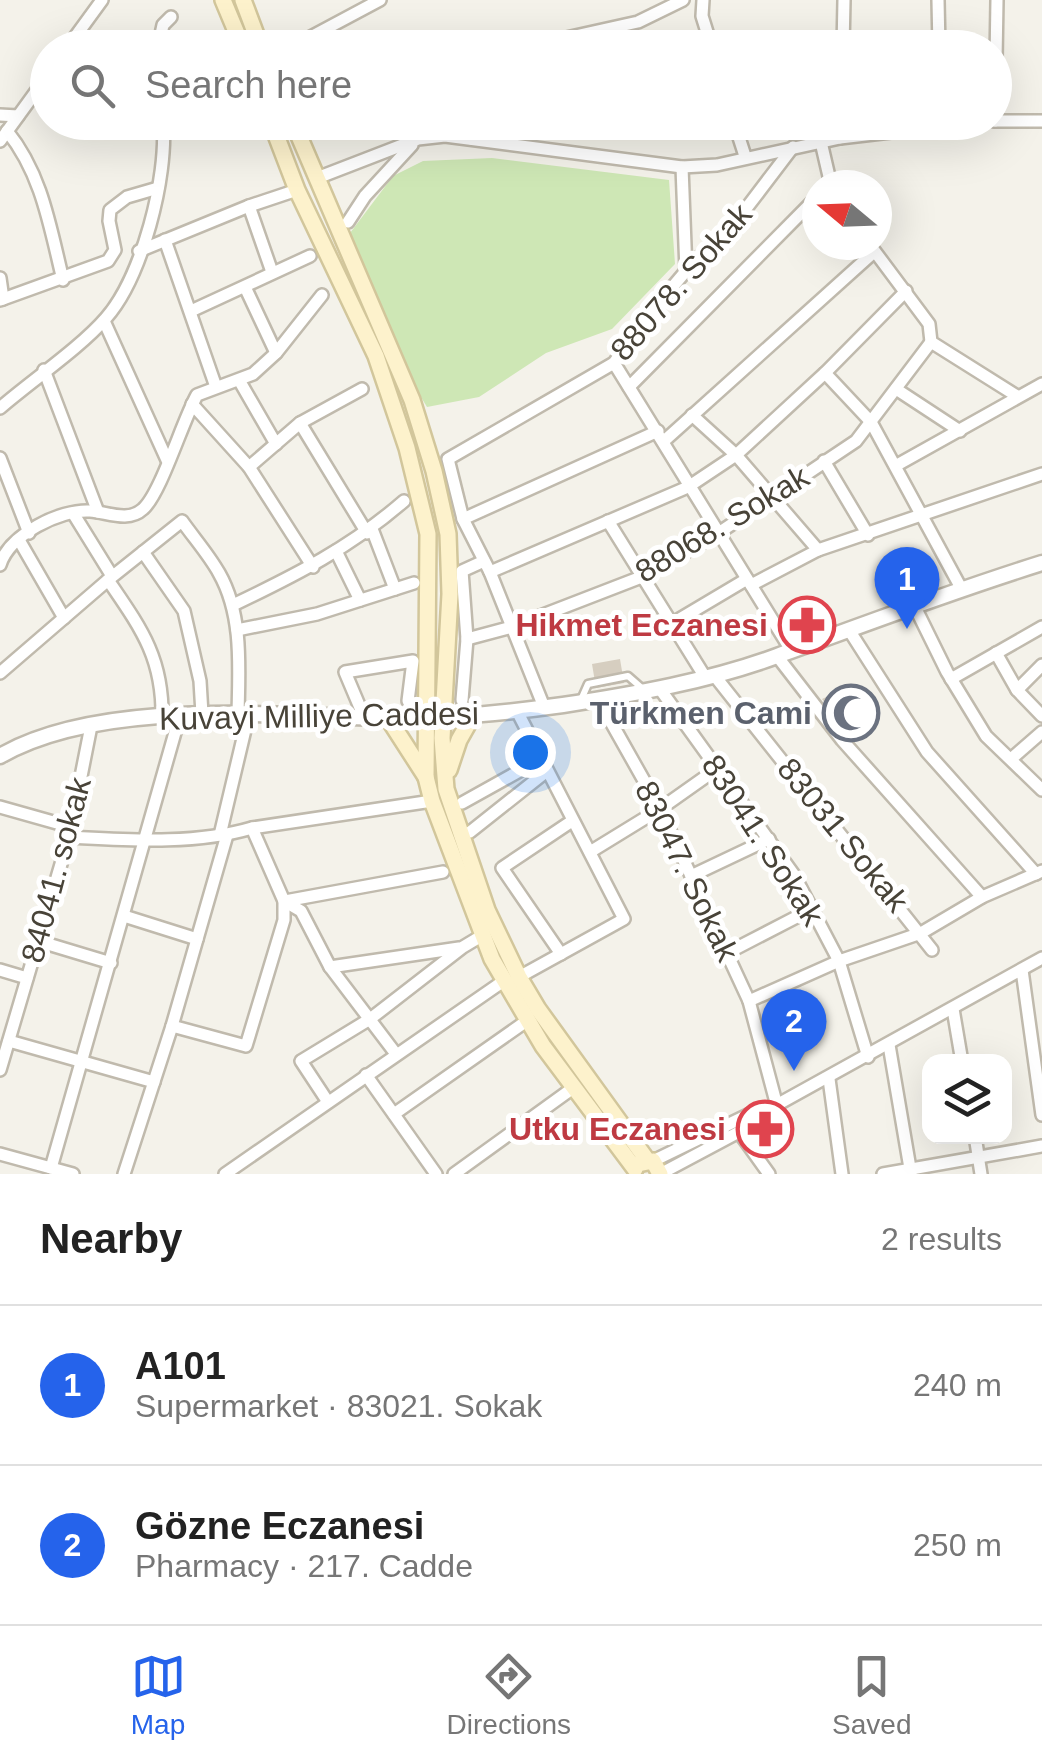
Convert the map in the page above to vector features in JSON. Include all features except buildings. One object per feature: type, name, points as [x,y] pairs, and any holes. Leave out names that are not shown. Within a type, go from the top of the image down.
[{"type":"main road","points":[[223,0],[236,30]]},
{"type":"main road","points":[[243,0],[254,30]]},
{"type":"main road","points":[[279,140],[297,190],[376,356],[412,466],[428,534],[435,717],[446,788],[487,910],[528,1020],[573,1088],[648,1169]]},
{"type":"main road","points":[[301,140],[412,400],[448,534],[450,579],[426,777]]},
{"type":"main road","points":[[446,788],[452,757],[472,716]]},
{"type":"main road","points":[[388,718],[426,777],[483,936],[648,1169]]},
{"type":"street","points":[[80,30],[102,0]]},
{"type":"street","points":[[324,30],[380,0]]},
{"type":"street","points":[[602,30],[638,22],[684,0]]},
{"type":"street","points":[[702,0],[706,30]]},
{"type":"street","points":[[843,30],[844,0]]},
{"type":"street","points":[[938,0],[939,30]]},
{"type":"street","points":[[996,0],[996,30]]},
{"type":"street","points":[[162,30],[171,17]]},
{"type":"street","points":[[30,100],[3,136],[22,150],[39,183],[62,280]]},
{"type":"street","points":[[0,116],[18,116]]},
{"type":"street","points":[[1012,121],[1042,121]]},
{"type":"street","points":[[0,408],[104,321],[128,290],[152,217],[165,140]]},
{"type":"street","points":[[317,178],[415,140]]},
{"type":"street","points":[[348,222],[417,140]]},
{"type":"street","points":[[479,140],[682,167],[717,165],[744,156],[831,140]]},
{"type":"street","points":[[739,140],[744,156]]},
{"type":"street","points":[[822,142],[827,170]]},
{"type":"street","name":"88078. Sokak","points":[[464,519],[448,459],[614,363],[686,271],[745,210],[793,147]]},
{"type":"street","points":[[682,167],[686,271]]},
{"type":"street","points":[[0,278],[2,300],[108,261],[115,250],[108,221],[110,210],[127,197],[158,188]]},
{"type":"street","points":[[139,251],[297,190]]},
{"type":"street","points":[[248,206],[272,272]]},
{"type":"street","points":[[630,387],[802,212]]},
{"type":"street","points":[[166,240],[216,386]]},
{"type":"street","points":[[190,311],[310,256]]},
{"type":"street","points":[[544,707],[464,519],[661,436],[692,415],[860,260]]},
{"type":"street","points":[[881,260],[929,324],[932,342],[1017,396]]},
{"type":"street","points":[[245,287],[276,352]]},
{"type":"street","points":[[462,700],[466,639],[462,571],[487,566],[688,488],[736,456],[906,291]]},
{"type":"street","points":[[0,565],[4,544],[73,513],[122,516],[143,510],[154,494],[197,395],[253,374],[322,295]]},
{"type":"street","points":[[104,321],[167,460]]},
{"type":"street","name":"88068. Sokak","points":[[466,639],[512,627],[644,576],[717,534],[856,441],[932,342]]},
{"type":"street","points":[[614,363],[749,582],[784,653],[842,740],[982,897]]},
{"type":"street","points":[[44,370],[98,512]]},
{"type":"street","points":[[825,373],[871,422],[961,588]]},
{"type":"street","points":[[239,380],[276,444]]},
{"type":"street","points":[[897,465],[1042,384]]},
{"type":"street","points":[[249,467],[300,423],[362,389]]},
{"type":"street","points":[[896,389],[960,431]]},
{"type":"street","points":[[192,404],[249,467],[313,567]]},
{"type":"street","points":[[692,415],[736,456],[818,550]]},
{"type":"street","points":[[300,423],[369,531],[395,589]]},
{"type":"street","points":[[0,458],[24,536],[64,618]]},
{"type":"street","points":[[824,461],[868,535]]},
{"type":"street","points":[[673,623],[818,550],[1042,474]]},
{"type":"street","points":[[233,605],[313,567],[369,531],[404,501]]},
{"type":"street","points":[[73,513],[156,659],[163,687],[162,717]]},
{"type":"street","points":[[0,673],[182,521],[220,574],[233,605],[243,714],[223,836],[172,1026],[124,1174]]},
{"type":"street","name":"83031 Sokak","points":[[608,521],[709,676],[932,950]]},
{"type":"street","points":[[336,551],[360,600]]},
{"type":"street","points":[[143,552],[184,611],[195,650],[202,714]]},
{"type":"street","name":"Kuvayi Milliye Caddesi","points":[[0,756],[48,736],[91,726],[180,715],[472,716],[652,690],[784,653],[961,588],[1039,569]]},
{"type":"street","points":[[237,630],[317,614],[414,583]]},
{"type":"street","points":[[914,605],[951,679],[986,736],[1042,790]]},
{"type":"street","points":[[951,679],[1042,627]]},
{"type":"street","points":[[749,1002],[839,961],[921,933],[982,897],[1039,873],[927,752],[850,630]]},
{"type":"street","points":[[996,654],[1017,690],[1041,712]]},
{"type":"street","points":[[364,717],[345,672],[413,661],[408,701]]},
{"type":"street","points":[[1017,690],[1042,665]]},
{"type":"street","name":"83041. Sokak","points":[[652,690],[718,768],[794,875],[839,961],[868,1056]]},
{"type":"street","name":"83047. Sokak","points":[[598,699],[660,809],[749,1002],[777,1106]]},
{"type":"street","points":[[225,1174],[248,1168],[366,1074],[512,978],[624,920],[517,710]]},
{"type":"street","points":[[51,1168],[180,715]]},
{"type":"street","name":"84041. sokak","points":[[0,1070],[70,832],[91,726]]},
{"type":"street","points":[[1011,760],[1042,732]]},
{"type":"street","points":[[462,803],[544,765]]},
{"type":"street","points":[[470,832],[544,765]]},
{"type":"street","points":[[590,852],[718,768]]},
{"type":"street","points":[[0,807],[70,832],[144,840],[223,836],[252,828],[432,801]]},
{"type":"street","points":[[561,954],[502,868],[572,821]]},
{"type":"street","points":[[172,1026],[246,1046],[284,920],[284,900],[252,828]]},
{"type":"street","points":[[691,876],[769,840]]},
{"type":"street","points":[[284,900],[443,872]]},
{"type":"street","points":[[284,900],[301,911],[330,968],[396,1054]]},
{"type":"street","points":[[727,953],[812,909]]},
{"type":"street","points":[[124,916],[196,939]]},
{"type":"street","points":[[328,1102],[300,1061],[370,1019],[483,936]]},
{"type":"street","points":[[38,941],[111,963]]},
{"type":"street","points":[[330,968],[463,947]]},
{"type":"street","points":[[648,1169],[739,1132],[777,1106],[1042,958]]},
{"type":"street","points":[[0,970],[28,978]]},
{"type":"street","points":[[1022,970],[1042,1115]]},
{"type":"street","points":[[953,1009],[961,1054]]},
{"type":"street","points":[[394,1114],[528,1020]]},
{"type":"street","points":[[8,1041],[154,1082]]},
{"type":"street","points":[[890,1044],[910,1172]]},
{"type":"street","points":[[366,1074],[436,1174]]},
{"type":"street","points":[[829,1078],[842,1174]]},
{"type":"street","points":[[454,1174],[573,1088]]},
{"type":"street","points":[[648,1169],[754,1112],[761,1116]]},
{"type":"street","points":[[739,1132],[769,1174]]},
{"type":"street","points":[[976,1144],[981,1174]]},
{"type":"street","points":[[883,1174],[1042,1146]]},
{"type":"street","points":[[0,1154],[73,1174]]},
{"type":"lane","points":[[580,702],[588,684],[628,676],[652,690]]},
{"type":"green space","points":[[492,158],[669,180],[675,264],[612,329],[546,353],[479,397],[427,407],[401,364],[350,233],[393,176],[423,161]]},
{"type":"place","name":"Hikmet Eczanesi","points":[[807,625]]},
{"type":"place","name":"A101","points":[[907,629]]},
{"type":"place","name":"Türkmen Cami","points":[[851,713]]},
{"type":"place","name":"Gözne Eczanesi","points":[[794,1071]]},
{"type":"place","name":"Utku Eczanesi","points":[[765,1129]]}]
